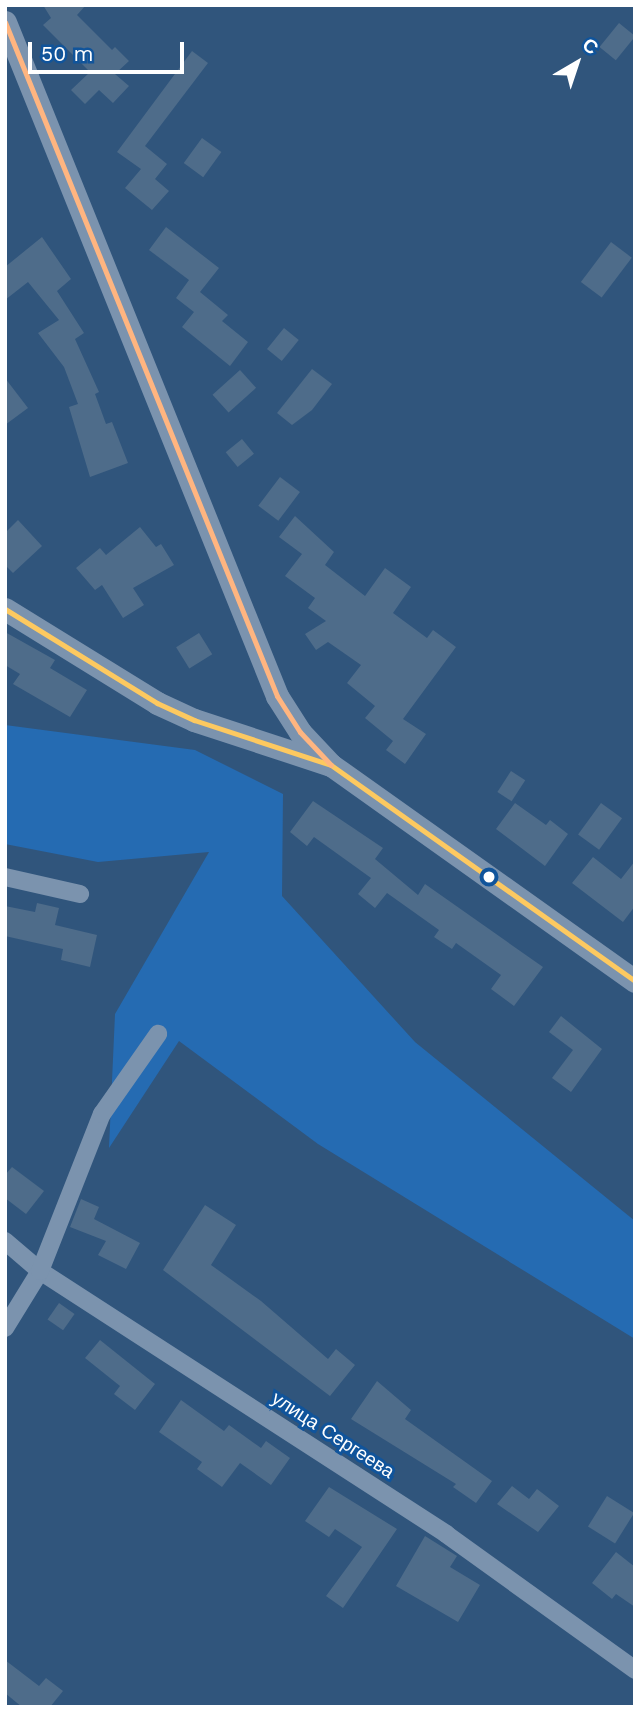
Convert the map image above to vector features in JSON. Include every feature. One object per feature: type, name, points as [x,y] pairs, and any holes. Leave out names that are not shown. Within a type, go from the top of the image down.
[{"type":"street","points":[[5,22],[277,696],[300,732],[331,765],[635,981]]},
{"type":"street","points":[[5,609],[158,703],[194,720],[331,765]]},
{"type":"street","points":[[5,877],[80,894]]},
{"type":"street","points":[[5,1328],[40,1270],[102,1114],[158,1034]]},
{"type":"street","name":"улица Сергеева","points":[[5,1241],[40,1270],[446,1534],[635,1670]]},
{"type":"shaded area","points":[[5,725],[195,750],[283,794],[282,896],[415,1042],[635,1221],[635,1339],[318,1144],[179,1041],[109,1148],[115,1014],[209,852],[98,862],[5,844]]},
{"type":"building","points":[[43,5],[86,5],[77,15],[112,50],[115,47],[129,61],[115,74],[129,86],[113,103],[99,90],[85,104],[71,90],[90,72],[43,25],[51,18]]},
{"type":"building","points":[[619,23],[635,37],[616,60],[599,47]]},
{"type":"building","points":[[192,51],[208,63],[145,146],[167,164],[155,179],[169,191],[152,210],[125,188],[141,169],[117,152]]},
{"type":"building","points":[[202,138],[221,152],[203,177],[184,163]]},
{"type":"building","points":[[166,227],[219,268],[200,292],[228,315],[222,321],[248,342],[230,366],[182,327],[194,312],[176,298],[189,280],[149,250]]},
{"type":"building","points":[[42,237],[71,279],[57,291],[84,333],[75,339],[99,392],[95,394],[106,424],[112,422],[128,463],[90,477],[69,407],[78,404],[64,367],[38,333],[59,320],[28,282],[5,300],[5,267]]},
{"type":"building","points":[[611,242],[632,258],[602,298],[581,282]]},
{"type":"building","points":[[284,328],[299,340],[282,361],[267,349]]},
{"type":"building","points":[[312,369],[332,384],[312,410],[292,425],[277,413]]},
{"type":"building","points":[[240,370],[256,388],[229,413],[213,395]]},
{"type":"building","points":[[5,378],[28,408],[5,425]]},
{"type":"building","points":[[242,439],[254,454],[238,467],[226,452]]},
{"type":"building","points":[[280,477],[300,492],[278,521],[258,506]]},
{"type":"building","points":[[295,516],[334,552],[325,565],[365,596],[385,568],[411,587],[393,613],[427,638],[433,630],[456,647],[403,719],[426,734],[405,764],[386,750],[393,741],[365,718],[375,706],[347,683],[361,665],[328,642],[316,650],[305,634],[326,621],[308,608],[315,598],[285,576],[302,554],[279,537]]},
{"type":"building","points":[[18,520],[42,546],[13,573],[5,565],[5,533]]},
{"type":"building","points":[[140,527],[156,547],[161,544],[174,565],[133,588],[144,605],[123,618],[102,585],[95,590],[76,568],[100,548],[106,555]]},
{"type":"building","points":[[5,632],[55,660],[50,668],[87,690],[70,717],[13,684],[20,674],[5,665]]},
{"type":"building","points":[[199,633],[212,654],[189,669],[176,647]]},
{"type":"building","points":[[511,771],[525,780],[512,801],[497,792]]},
{"type":"building","points":[[313,801],[383,848],[375,859],[418,895],[425,884],[543,967],[514,1006],[491,989],[501,975],[456,943],[452,949],[434,937],[439,930],[387,893],[375,908],[358,894],[371,878],[314,837],[307,846],[290,832]]},
{"type":"building","points":[[515,803],[546,825],[550,820],[568,834],[545,866],[496,829]]},
{"type":"building","points":[[601,803],[622,818],[599,850],[578,835]]},
{"type":"building","points":[[593,857],[621,879],[635,861],[635,906],[623,922],[572,883]]},
{"type":"building","points":[[37,903],[59,908],[55,925],[97,935],[90,967],[61,960],[63,949],[5,936],[5,906],[35,912]]},
{"type":"building","points":[[561,1016],[602,1049],[571,1092],[552,1078],[573,1050],[549,1032]]},
{"type":"building","points":[[12,1167],[44,1191],[26,1214],[5,1198],[5,1175]]},
{"type":"building","points":[[81,1199],[99,1207],[94,1219],[140,1243],[126,1269],[98,1255],[106,1241],[70,1227]]},
{"type":"building","points":[[205,1205],[236,1225],[211,1265],[261,1301],[328,1359],[336,1349],[355,1365],[330,1396],[163,1270]]},
{"type":"building","points":[[59,1303],[75,1314],[63,1330],[48,1319]]},
{"type":"building","points":[[100,1340],[155,1384],[135,1410],[114,1394],[120,1386],[85,1358]]},
{"type":"building","points":[[377,1381],[411,1410],[405,1419],[492,1481],[476,1503],[453,1487],[456,1484],[351,1419]]},
{"type":"building","points":[[181,1400],[224,1431],[229,1425],[261,1448],[266,1441],[290,1458],[271,1485],[240,1463],[222,1487],[197,1469],[202,1462],[159,1432]]},
{"type":"building","points":[[512,1486],[529,1499],[537,1489],[559,1506],[538,1532],[497,1504]]},
{"type":"building","points":[[329,1487],[397,1529],[343,1608],[326,1596],[362,1547],[335,1529],[329,1537],[305,1521]]},
{"type":"building","points":[[607,1496],[634,1513],[615,1543],[588,1527]]},
{"type":"building","points":[[425,1536],[457,1556],[450,1567],[480,1585],[458,1622],[396,1586]]},
{"type":"building","points":[[616,1552],[635,1567],[635,1607],[616,1594],[612,1599],[592,1583]]},
{"type":"building","points":[[5,1660],[39,1686],[46,1678],[63,1691],[50,1707],[22,1707],[5,1693]]},
{"type":"transit line","points":[[5,22],[277,696],[300,732],[331,765]]},
{"type":"transit line","points":[[5,609],[157,703],[194,720],[331,765],[635,981]]}]
